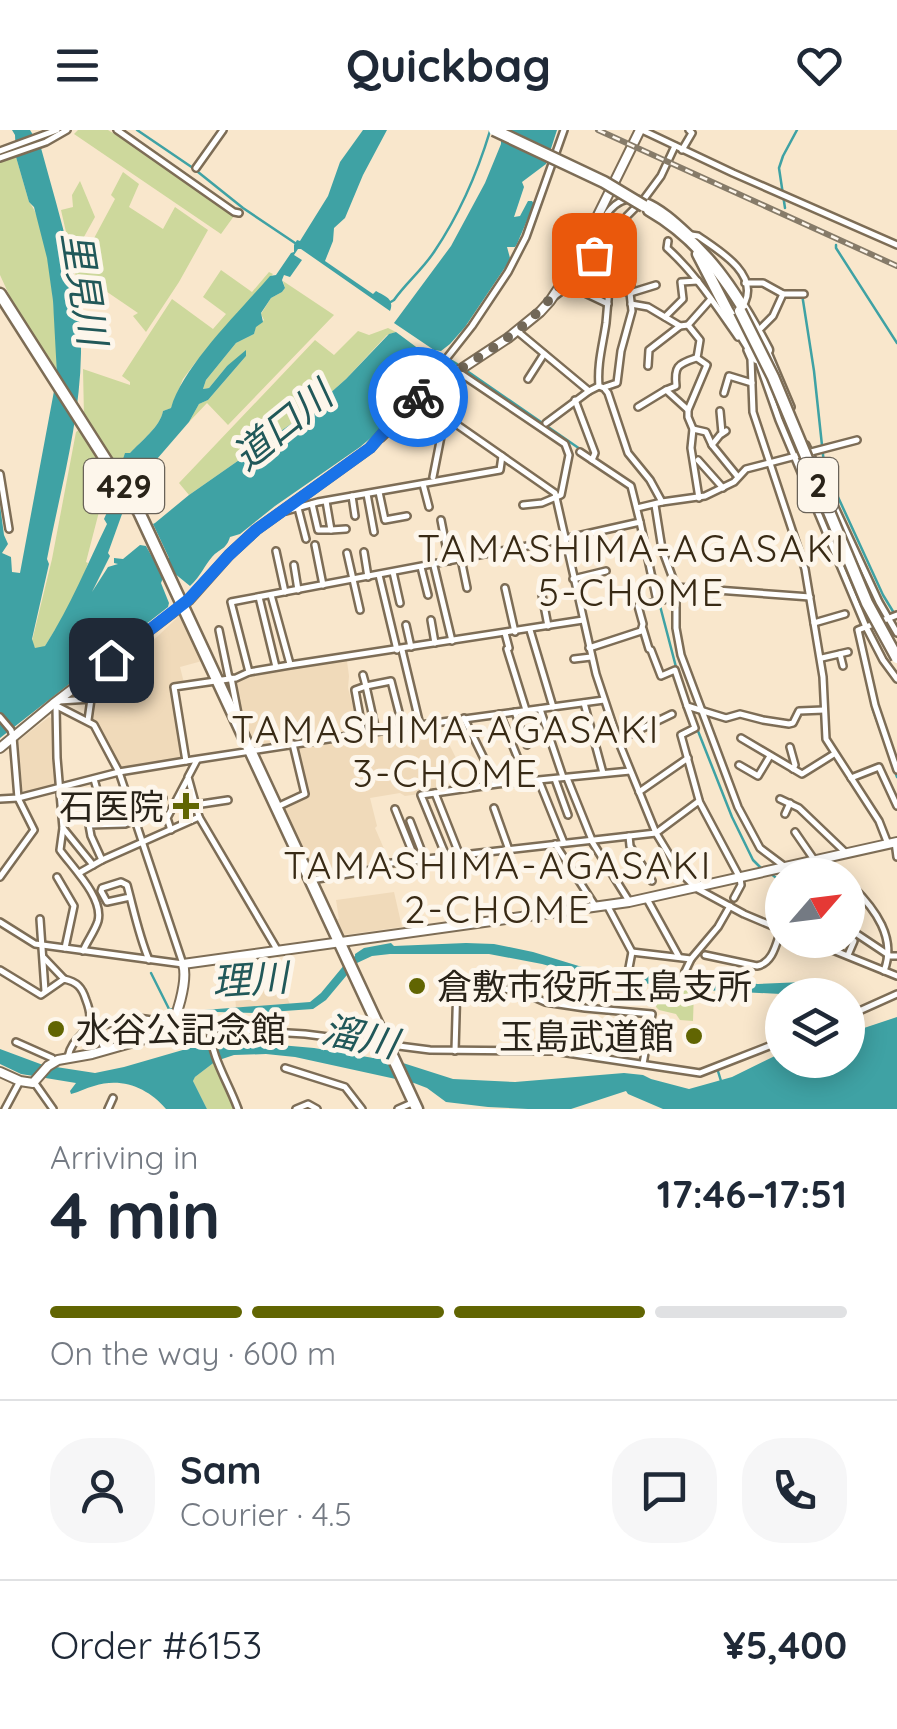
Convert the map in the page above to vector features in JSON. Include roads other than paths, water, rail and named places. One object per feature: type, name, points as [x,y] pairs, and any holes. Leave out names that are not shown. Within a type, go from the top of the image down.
[{"type":"highway","name":"2","points":[[494,130],[646,205],[698,254],[742,306],[862,590],[897,658]]},
{"type":"highway","points":[[646,205],[704,253],[734,292],[762,354]]},
{"type":"highway","points":[[698,254],[728,312],[762,354]]},
{"type":"highway","name":"429","points":[[0,294],[130,496],[183,605],[226,678],[236,720],[250,752],[416,1106]]},
{"type":"main road","points":[[0,748],[12,734],[183,605],[256,530],[379,440],[408,404],[517,332],[553,297],[572,268],[643,131]]},
{"type":"main road","points":[[825,858],[893,843]]},
{"type":"main road","points":[[0,1072],[28,1083],[36,1081],[51,1064],[159,1036],[173,1025],[185,979],[183,964],[630,902],[765,873]]},
{"type":"street","points":[[0,154],[56,130]]},
{"type":"street","points":[[0,154],[46,142],[67,130]]},
{"type":"street","points":[[117,130],[239,213]]},
{"type":"street","points":[[196,168],[223,130]]},
{"type":"street","points":[[433,386],[435,373],[472,326],[526,237],[564,130]]},
{"type":"street","points":[[682,150],[692,133],[689,130]]},
{"type":"street","points":[[643,131],[897,245]]},
{"type":"street","points":[[646,205],[647,191],[661,176],[674,146]]},
{"type":"street","points":[[578,253],[588,257],[597,252],[596,234],[604,218],[627,200],[646,205],[682,228],[721,267],[742,306],[768,341],[752,385]]},
{"type":"street","points":[[546,423],[588,391],[618,382],[621,351],[632,317],[632,275],[623,255],[620,230],[628,216],[646,205]]},
{"type":"street","points":[[604,218],[609,286],[598,370],[601,386],[628,453],[650,480],[658,504],[662,549],[676,587],[679,646],[744,822],[755,843],[771,858]]},
{"type":"street","points":[[606,227],[620,230]]},
{"type":"street","points":[[691,235],[726,255],[737,267],[749,295],[742,306]]},
{"type":"street","points":[[668,241],[667,248],[698,280],[748,352],[754,412],[801,552],[820,658],[826,740],[893,843],[897,858]]},
{"type":"street","points":[[572,268],[582,276],[630,293],[656,286]]},
{"type":"street","points":[[553,297],[582,276]]},
{"type":"street","points":[[665,317],[683,298],[682,282],[698,280]]},
{"type":"street","points":[[745,283],[763,282],[782,294],[802,294]]},
{"type":"street","points":[[570,286],[608,304]]},
{"type":"street","points":[[761,328],[773,316],[782,294]]},
{"type":"street","points":[[648,366],[649,350],[680,326],[688,325],[711,298]]},
{"type":"street","points":[[632,304],[648,307],[680,326]]},
{"type":"street","points":[[688,325],[700,340],[697,358]]},
{"type":"street","points":[[517,332],[588,391]]},
{"type":"street","points":[[528,379],[544,354]]},
{"type":"street","points":[[762,354],[770,393],[838,563],[866,628],[897,679]]},
{"type":"street","points":[[762,354],[860,558],[893,617],[897,634]]},
{"type":"street","points":[[638,408],[676,386],[677,366],[697,358]]},
{"type":"street","points":[[697,358],[707,365],[688,410],[699,498]]},
{"type":"street","points":[[457,371],[565,444],[569,454],[561,495],[542,504],[523,505]]},
{"type":"street","points":[[724,394],[730,376],[770,393]]},
{"type":"street","points":[[666,390],[688,410]]},
{"type":"street","points":[[575,400],[596,453],[593,459]]},
{"type":"street","points":[[379,440],[421,401],[555,493],[604,700],[656,833],[679,870],[696,888],[765,922]]},
{"type":"street","points":[[712,445],[724,433],[720,411]]},
{"type":"street","points":[[434,477],[446,416]]},
{"type":"street","points":[[693,429],[706,432],[738,477]]},
{"type":"street","points":[[638,508],[699,498],[734,482],[746,469],[857,440]]},
{"type":"street","points":[[580,452],[631,486],[657,601]]},
{"type":"street","points":[[280,512],[500,470],[502,456]]},
{"type":"street","points":[[698,460],[723,488]]},
{"type":"street","points":[[0,474],[9,529]]},
{"type":"street","points":[[424,484],[429,507]]},
{"type":"street","points":[[379,492],[385,520],[406,516]]},
{"type":"street","points":[[367,494],[374,532]]},
{"type":"street","points":[[352,496],[355,516]]},
{"type":"street","points":[[326,501],[331,530]]},
{"type":"street","points":[[312,504],[318,530],[346,528]]},
{"type":"street","points":[[298,508],[306,540]]},
{"type":"street","points":[[441,520],[449,562]]},
{"type":"street","points":[[249,672],[231,602],[564,540],[640,522]]},
{"type":"street","points":[[315,545],[323,586]]},
{"type":"street","points":[[276,551],[285,592]]},
{"type":"street","points":[[364,552],[368,577]]},
{"type":"street","points":[[347,553],[360,610]]},
{"type":"street","points":[[838,563],[860,558]]},
{"type":"street","points":[[461,560],[467,588]]},
{"type":"street","points":[[294,565],[298,590]]},
{"type":"street","points":[[433,565],[452,641]]},
{"type":"street","points":[[421,567],[428,595]]},
{"type":"street","points":[[573,579],[606,571]]},
{"type":"street","points":[[393,572],[400,603]]},
{"type":"street","points":[[380,574],[420,724]]},
{"type":"street","points":[[676,587],[810,597]]},
{"type":"street","points":[[505,588],[515,632]]},
{"type":"street","points":[[271,594],[290,665]]},
{"type":"street","points":[[542,594],[548,626]]},
{"type":"street","points":[[258,597],[276,668]]},
{"type":"street","points":[[676,597],[638,606],[648,650],[661,676],[674,670],[688,706],[695,728],[682,735],[699,801],[740,878],[734,898]]},
{"type":"street","points":[[814,623],[845,614]]},
{"type":"street","points":[[893,617],[858,630],[874,705],[897,770]]},
{"type":"street","points":[[432,620],[436,644]]},
{"type":"street","points":[[186,761],[174,687],[583,620]]},
{"type":"street","points":[[406,625],[411,648]]},
{"type":"street","points":[[589,648],[643,629]]},
{"type":"street","points":[[219,630],[226,678]]},
{"type":"street","points":[[530,630],[553,707]]},
{"type":"street","points":[[505,633],[526,711]]},
{"type":"street","points":[[820,658],[844,653],[843,666]]},
{"type":"street","points":[[574,659],[591,656]]},
{"type":"street","points":[[363,674],[376,731]]},
{"type":"street","points":[[363,734],[355,690],[391,681],[403,728]]},
{"type":"street","points":[[55,704],[91,699],[88,720]]},
{"type":"street","points":[[0,799],[186,761],[604,700]]},
{"type":"street","points":[[0,923],[32,944],[41,942],[183,964],[119,772],[98,730],[88,720],[55,704]]},
{"type":"street","points":[[55,704],[63,828],[60,850],[92,894],[99,912],[83,951]]},
{"type":"street","points":[[584,704],[603,774]]},
{"type":"street","points":[[688,706],[726,718],[740,714],[789,724],[799,711],[824,710]]},
{"type":"street","points":[[540,709],[591,840],[630,902]]},
{"type":"street","points":[[515,712],[526,745]]},
{"type":"street","points":[[500,714],[528,782]]},
{"type":"street","points":[[618,740],[672,714]]},
{"type":"street","points":[[0,717],[12,734],[18,798],[34,830],[0,878]]},
{"type":"street","points":[[464,718],[497,784]]},
{"type":"street","points":[[740,738],[802,774],[834,754]]},
{"type":"street","points":[[277,806],[304,794],[293,744]]},
{"type":"street","points":[[790,747],[793,769]]},
{"type":"street","points":[[740,765],[758,776],[770,756]]},
{"type":"street","points":[[639,792],[688,758]]},
{"type":"street","points":[[170,830],[167,818],[197,760]]},
{"type":"street","points":[[851,778],[878,767],[897,806]]},
{"type":"street","points":[[446,857],[421,796],[630,771]]},
{"type":"street","points":[[188,777],[199,818],[278,951]]},
{"type":"street","points":[[94,778],[99,796]]},
{"type":"street","points":[[555,779],[568,816]]},
{"type":"street","points":[[539,781],[564,843]]},
{"type":"street","points":[[435,794],[460,856]]},
{"type":"street","points":[[132,809],[164,798]]},
{"type":"street","points":[[780,799],[800,808],[846,853]]},
{"type":"street","points":[[195,805],[228,800]]},
{"type":"street","points":[[311,880],[372,870],[383,864],[656,833],[699,801]]},
{"type":"street","points":[[785,814],[790,803]]},
{"type":"street","points":[[494,808],[510,850]]},
{"type":"street","points":[[395,809],[416,860]]},
{"type":"street","points":[[78,874],[199,818]]},
{"type":"street","points":[[102,860],[89,825],[135,820]]},
{"type":"street","points":[[410,821],[425,860]]},
{"type":"street","points":[[63,828],[92,865]]},
{"type":"street","points":[[795,832],[814,858]]},
{"type":"street","points":[[629,836],[630,846],[652,881]]},
{"type":"street","points":[[555,844],[596,907]]},
{"type":"street","points":[[57,877],[74,906],[65,948]]},
{"type":"street","points":[[130,896],[107,902],[101,891],[127,885],[149,960]]},
{"type":"street","points":[[647,898],[679,958]]},
{"type":"street","points":[[865,900],[886,932],[892,955],[884,971]]},
{"type":"street","points":[[607,905],[632,952],[628,973]]},
{"type":"street","points":[[682,980],[691,959],[730,906]]},
{"type":"street","points":[[40,919],[44,992]]},
{"type":"street","points":[[865,939],[892,955]]},
{"type":"street","points":[[632,952],[691,959]]},
{"type":"street","points":[[705,955],[757,966],[771,958]]},
{"type":"street","points":[[42,956],[83,992],[92,1024],[106,1051]]},
{"type":"street","points":[[855,958],[897,976]]},
{"type":"street","points":[[0,970],[41,995],[64,978]]},
{"type":"street","points":[[455,1051],[457,982],[522,992],[545,1002],[652,1014],[643,1064]]},
{"type":"street","points":[[865,1008],[897,994]]},
{"type":"street","points":[[68,1058],[68,1050],[92,1024],[138,1018],[173,1025],[305,1034],[388,1046],[554,1051],[705,1072],[765,1048]]},
{"type":"street","points":[[210,1028],[210,1042],[238,1109]]},
{"type":"street","points":[[16,1042],[52,1058],[51,1064]]},
{"type":"street","points":[[285,1068],[345,1088],[362,1109]]},
{"type":"street","points":[[0,1098],[8,1103],[20,1081]]},
{"type":"street","points":[[36,1081],[53,1109]]},
{"type":"street","points":[[108,1109],[113,1098]]},
{"type":"street","points":[[296,1109],[308,1104],[317,1109]]},
{"type":"street","points":[[398,1109],[416,1106]]},
{"type":"water","points":[[12,130],[30,130],[41,148],[68,249],[80,327],[77,405],[32,639],[35,648],[45,646],[71,600],[107,524],[104,519],[108,500],[120,495],[124,499],[130,487],[125,453],[130,453],[154,428],[163,411],[171,408],[200,357],[294,252],[297,240],[300,241],[328,196],[340,162],[363,130],[387,130],[345,218],[334,228],[325,261],[373,294],[376,291],[388,298],[390,311],[298,249],[294,255],[302,260],[290,277],[284,275],[285,288],[271,298],[261,313],[263,322],[254,334],[236,343],[203,389],[209,388],[246,350],[246,356],[208,400],[199,404],[189,422],[143,470],[139,486],[131,489],[110,556],[92,592],[108,567],[118,564],[114,558],[123,559],[140,545],[146,546],[156,564],[169,558],[153,524],[311,410],[389,334],[396,332],[435,361],[417,383],[420,385],[379,431],[240,534],[230,537],[190,586],[174,573],[163,578],[168,607],[0,738],[0,505],[8,544],[2,553],[11,557],[12,572],[20,573],[57,375],[47,258],[16,157]]},
{"type":"water","points":[[501,130],[557,130],[546,164],[522,182],[524,187],[514,217],[520,216],[528,201],[534,204],[517,244],[507,247],[508,263],[465,327],[441,351],[434,350],[394,323],[451,246],[485,183],[501,144]]},
{"type":"water","points":[[391,943],[494,944],[582,967],[682,981],[765,984],[765,993],[653,985],[650,1008],[650,984],[578,974],[489,954],[390,954],[357,963],[326,1000],[313,1009],[217,1012],[189,1019],[191,1011],[310,1002],[364,948]]},
{"type":"water","points":[[897,1017],[897,1109],[663,1109],[626,1091],[571,1109],[488,1107],[446,1102],[414,1083],[266,1054],[234,1055],[216,1061],[195,1077],[193,1081],[207,1109],[166,1109],[134,1086],[104,1084],[71,1094],[76,1083],[21,1074],[0,1064],[0,1049],[43,1065],[95,1073],[200,1045],[256,1039],[257,1043],[403,1063],[453,1079],[515,1082],[624,1073],[689,1089],[732,1077],[765,1061],[765,1078],[865,1078],[865,1028]]},
{"type":"waterway","points":[[137,130],[193,168],[219,130]]},
{"type":"waterway","points":[[785,208],[779,168],[797,130]]},
{"type":"waterway","points":[[389,303],[443,238],[467,194],[490,131]]},
{"type":"waterway","points":[[193,168],[298,245]]},
{"type":"waterway","points":[[836,245],[897,343]]},
{"type":"waterway","points":[[802,294],[824,464],[835,491]]},
{"type":"waterway","points":[[452,361],[457,364]]},
{"type":"waterway","points":[[467,371],[580,449]]},
{"type":"waterway","points":[[632,485],[639,506]]},
{"type":"waterway","points":[[838,497],[897,618]]},
{"type":"waterway","points":[[659,602],[676,667]]},
{"type":"waterway","points":[[856,634],[873,710],[897,777]]},
{"type":"waterway","points":[[696,726],[732,817],[761,868]]},
{"type":"waterway","points":[[151,973],[169,1009],[191,1013]]},
{"type":"waterway","points":[[880,999],[897,991]]},
{"type":"waterway","points":[[717,1068],[721,1081]]},
{"type":"railway","points":[[598,130],[897,266]]},
{"type":"place","name":"石医院","points":[[186,806]]},
{"type":"place","name":"倉敷市役所玉島支所","points":[[417,986]]},
{"type":"place","name":"水谷公記念館","points":[[56,1029]]},
{"type":"place","name":"玉島武道館","points":[[694,1036]]},
{"type":"district","name":"TAMASHIMA-AGASAKI 5-CHOME","points":[[632,570]]},
{"type":"district","name":"TAMASHIMA-AGASAKI 3-CHOME","points":[[446,751]]},
{"type":"district","name":"TAMASHIMA-AGASAKI 2-CHOME","points":[[498,887]]},
{"type":"water label","name":"里見川","points":[[85,288]]},
{"type":"water label","name":"道口川","points":[[282,425]]},
{"type":"water label","name":"理川","points":[[250,979]]},
{"type":"water label","name":"溜川","points":[[360,1036]]}]
